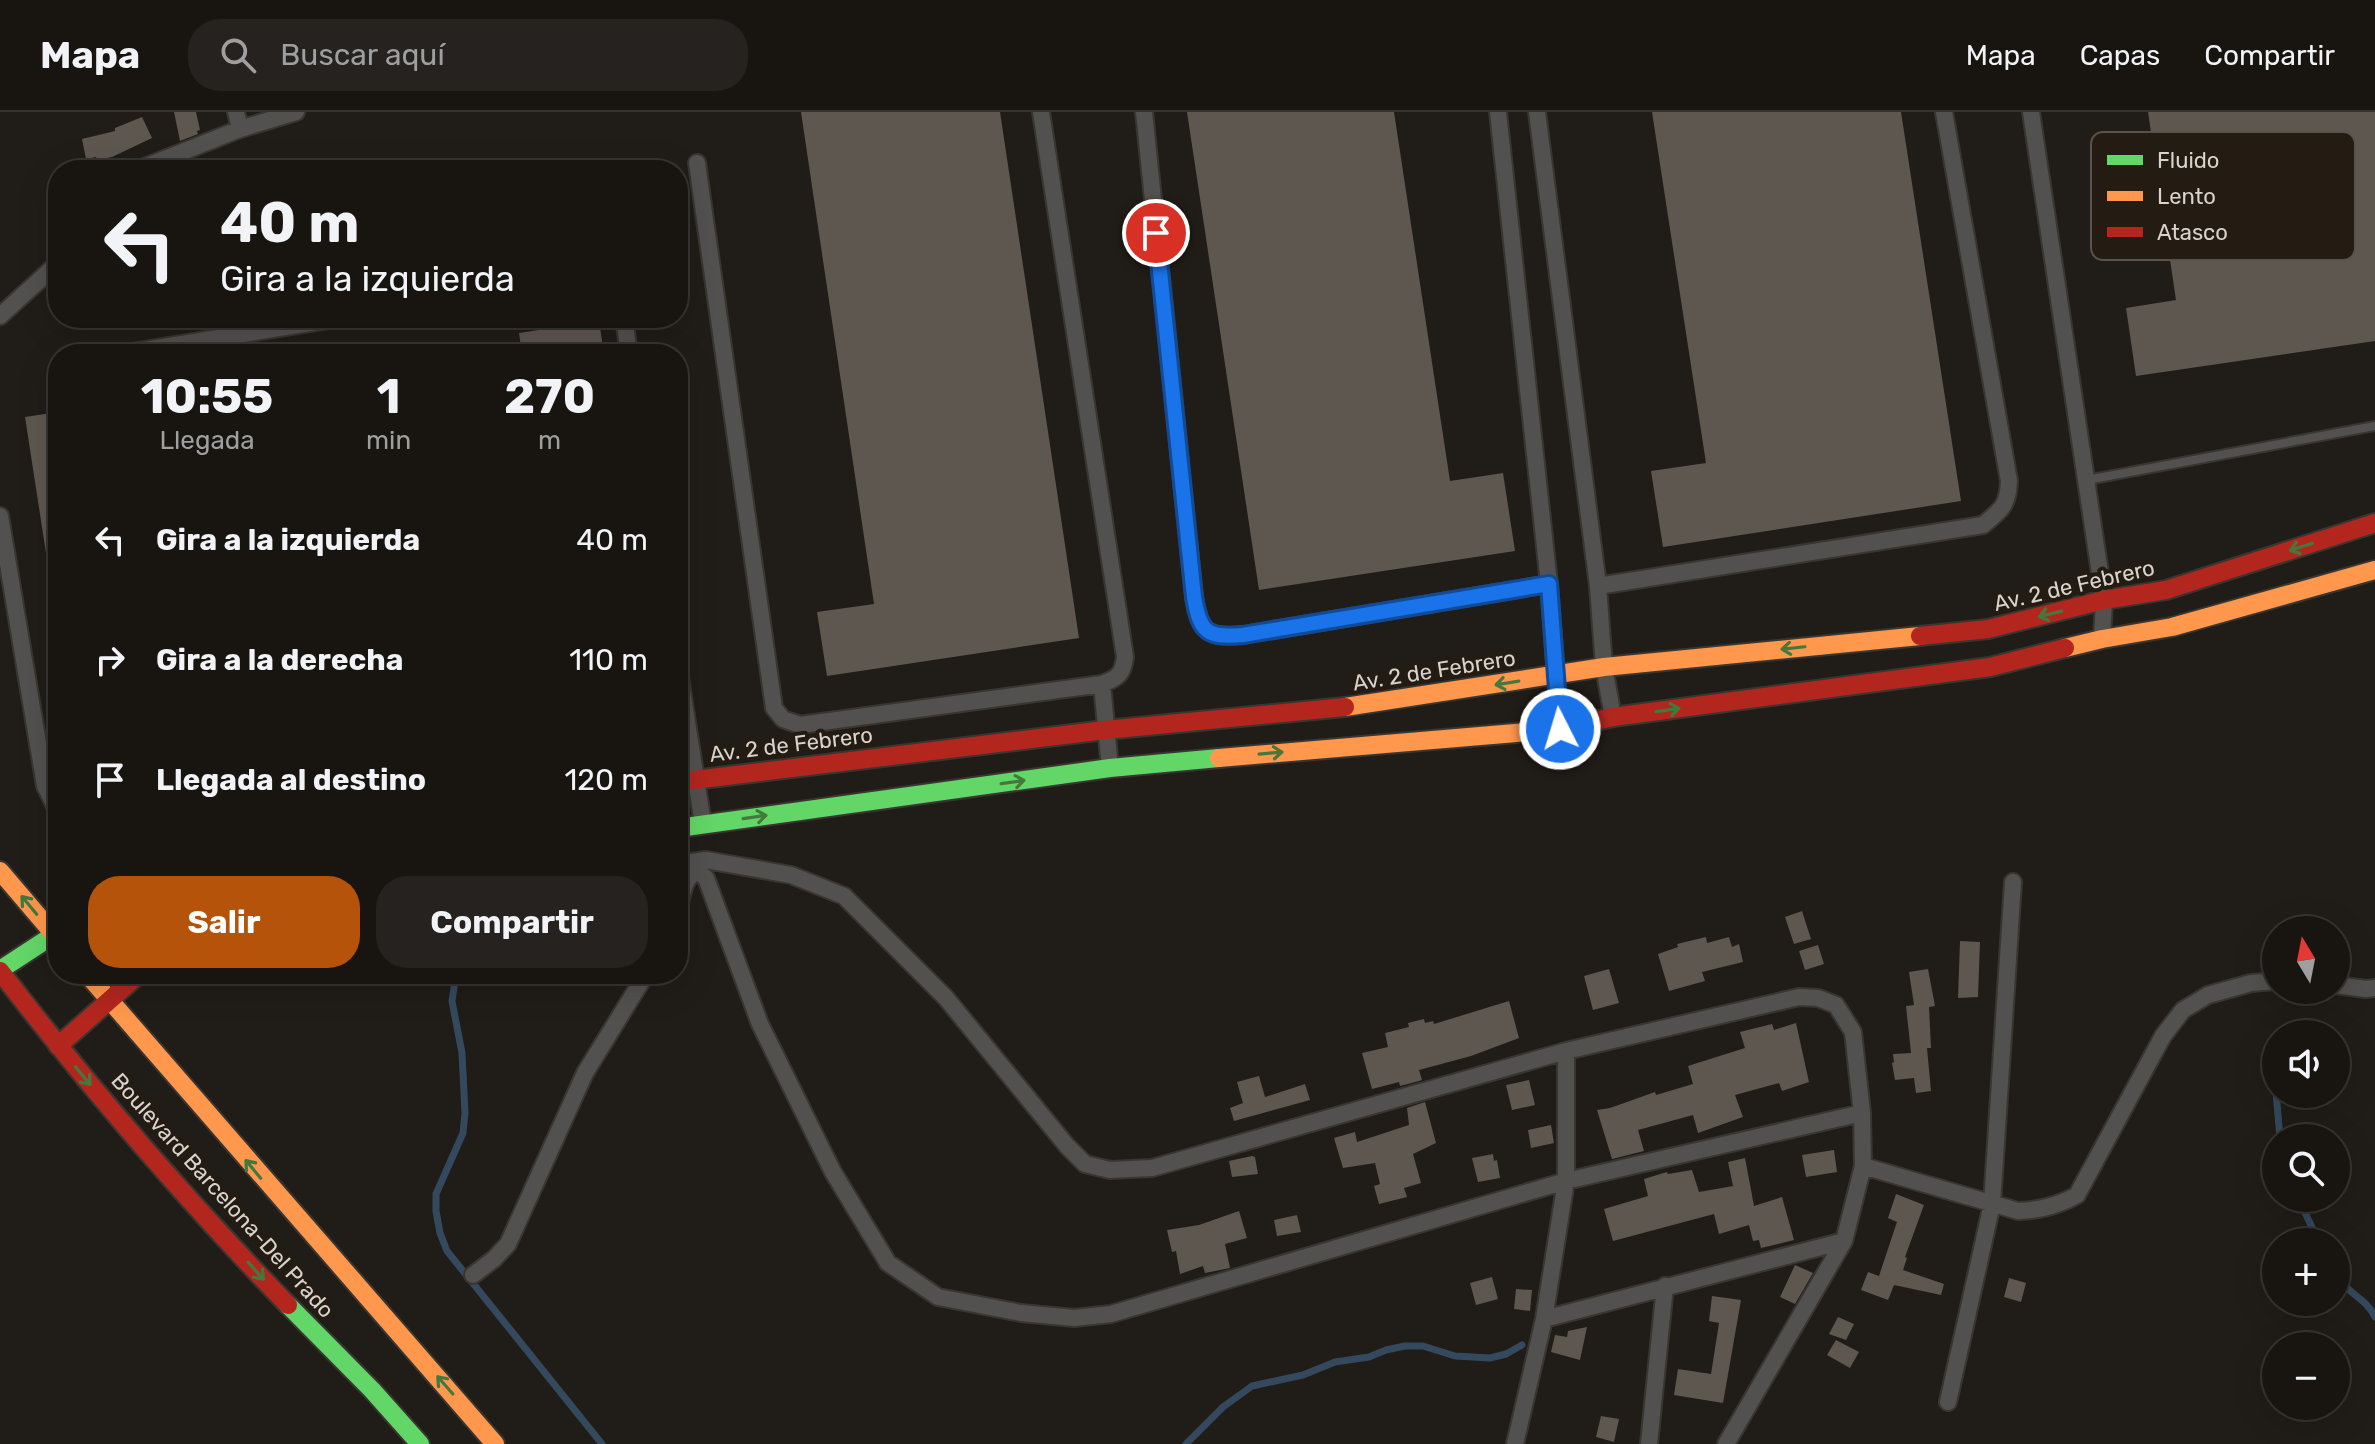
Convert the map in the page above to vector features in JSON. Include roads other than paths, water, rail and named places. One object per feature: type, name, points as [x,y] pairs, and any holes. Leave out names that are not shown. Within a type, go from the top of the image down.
[{"type":"main road","name":"Av. 2 de Febrero","points":[[688,781],[1105,730],[1347,707],[1604,667],[1988,629],[2104,600],[2166,590],[2375,523]]},
{"type":"main road","points":[[688,826],[1110,768],[1560,729],[1613,717],[1990,667],[2102,639],[2172,627],[2375,570]]},
{"type":"main road","points":[[0,871],[48,925]]},
{"type":"main road","points":[[0,970],[48,941]]},
{"type":"main road","name":"Boulevard Barcelona-Del Prado","points":[[0,970],[58,1046],[126,1126],[253,1268],[420,1444]]},
{"type":"main road","name":"Boulevard Barcelona-Del Prado","points":[[95,984],[495,1444]]},
{"type":"main road","points":[[58,1046],[128,984]]},
{"type":"street","points":[[236,112],[240,129]]},
{"type":"street","points":[[162,160],[240,129],[296,112]]},
{"type":"street","points":[[697,163],[774,708],[783,719],[800,725],[1102,684],[1119,677],[1124,669],[1125,657],[1041,112]]},
{"type":"street","points":[[1144,112],[1194,597],[1198,620],[1207,633],[1221,637],[1243,635],[1549,584]]},
{"type":"street","points":[[1498,112],[1549,584],[1560,729]]},
{"type":"street","points":[[1537,112],[1598,586],[1604,667],[1613,717]]},
{"type":"street","points":[[1598,586],[1983,525],[2003,508],[2009,495],[2009,481],[1944,112]]},
{"type":"street","points":[[2031,112],[2104,600],[2102,639]]},
{"type":"street","points":[[0,316],[48,272]]},
{"type":"street","points":[[181,344],[280,328]]},
{"type":"street","points":[[0,516],[48,792]]},
{"type":"street","points":[[1102,684],[1110,768]]},
{"type":"street","points":[[688,786],[703,824]]},
{"type":"street","points":[[688,863],[706,860],[791,875],[844,896],[946,998],[1067,1146],[1085,1164],[1110,1170],[1152,1168],[1566,1051],[1799,997],[1818,998],[1836,1005],[1853,1032],[1862,1113],[1863,1166],[1844,1241],[1726,1444]]},
{"type":"street","points":[[688,877],[699,872],[706,878],[760,1024],[833,1172],[888,1263],[938,1297],[1047,1316],[1074,1318],[1111,1314],[1566,1181],[1862,1113]]},
{"type":"street","points":[[1948,1402],[1992,1204],[2013,882]]},
{"type":"street","points":[[1863,1166],[2018,1211],[2060,1204],[2077,1195],[2163,1036],[2183,1010],[2208,995],[2262,982]]},
{"type":"street","points":[[473,1275],[508,1244],[585,1073],[640,984]]},
{"type":"street","points":[[2350,987],[2375,988]]},
{"type":"street","points":[[1515,1444],[1544,1319],[1566,1181],[1566,1051]]},
{"type":"street","points":[[1544,1319],[1844,1241]]},
{"type":"street","points":[[1649,1444],[1665,1286]]},
{"type":"lane","points":[[2087,480],[2375,426]]},
{"type":"waterway","points":[[455,984],[452,1001],[462,1053],[465,1113],[463,1133],[436,1194],[440,1233],[447,1251],[602,1444]]},
{"type":"waterway","points":[[2277,1108],[2279,1124]]},
{"type":"waterway","points":[[2305,1212],[2312,1228]]},
{"type":"waterway","points":[[2350,1291],[2367,1305],[2375,1317]]},
{"type":"waterway","points":[[1186,1444],[1223,1407],[1252,1386],[1405,1346],[1423,1346],[1455,1356],[1490,1358],[1522,1345]]}]
